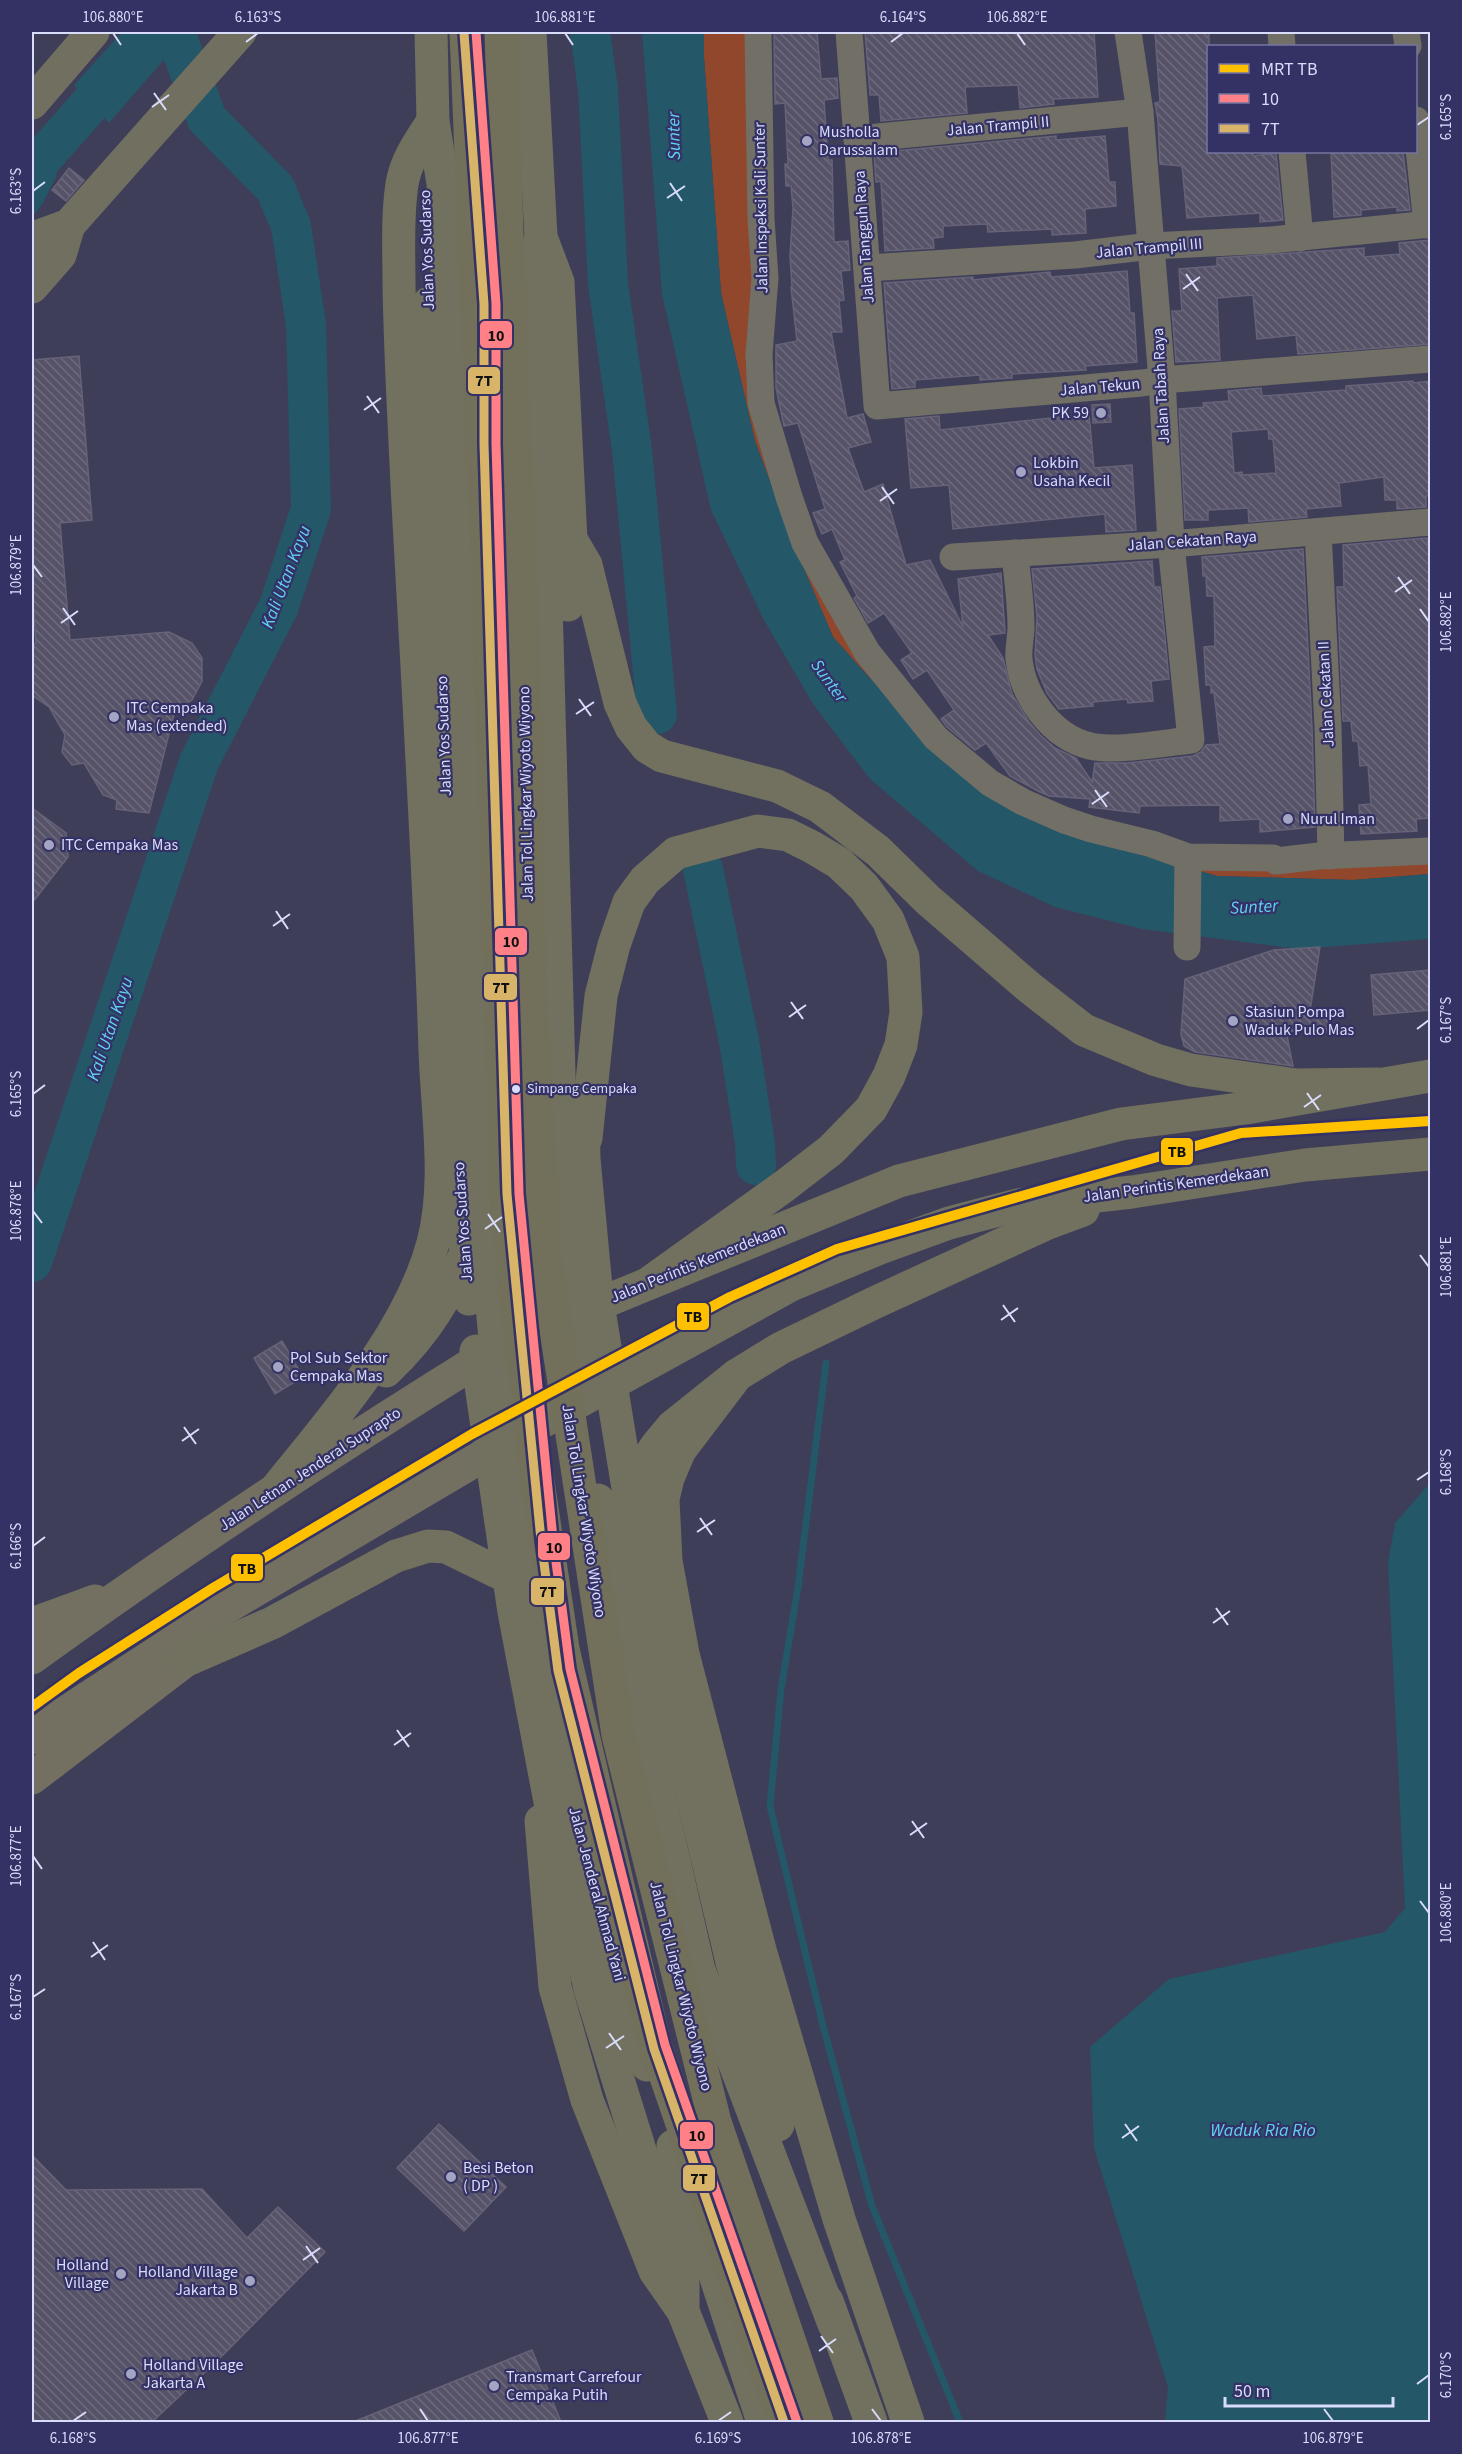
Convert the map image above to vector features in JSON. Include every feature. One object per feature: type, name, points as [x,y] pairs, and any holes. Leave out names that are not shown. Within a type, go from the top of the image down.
[{"type":"highway","name":"Jalan Yos Sudarso","points":[[431,32],[433,121],[443,184],[455,428],[459,601],[483,1209],[486,1350]]},
{"type":"highway","name":"Jalan Tol Lingkar Wiyoto Wiyono","points":[[466,32],[487,547],[507,1196],[514,1286],[535,1461],[563,1649],[655,2045],[785,2422]]},
{"type":"highway","name":"Jalan Tol Lingkar Wiyoto Wiyono","points":[[501,32],[510,353],[523,635],[530,1003],[546,1265],[618,1735],[715,2122],[817,2422]]},
{"type":"highway","points":[[530,32],[541,237],[558,282],[571,540],[568,579],[584,1160],[584,1307],[580,1400],[617,1613],[699,1970],[871,2422]]},
{"type":"highway","name":"Jalan Yos Sudarso","points":[[433,121],[425,184],[447,808],[449,1006],[469,1299],[486,1350]]},
{"type":"highway","points":[[276,1489],[365,1375],[405,1312],[432,1246],[438,1214],[440,1159],[429,861],[400,355],[398,223],[402,181],[410,157],[433,121]]},
{"type":"highway","points":[[541,237],[530,279],[541,422],[564,1254],[584,1307],[647,1605],[732,1962],[834,2324]]},
{"type":"highway","points":[[455,428],[474,440],[496,444],[520,438],[541,422]]},
{"type":"highway","points":[[571,540],[586,565],[621,704],[636,734],[647,747],[662,756],[724,774],[751,778],[792,792],[820,807],[878,851],[928,900],[1030,988],[1084,1030],[1156,1060],[1191,1070],[1296,1085],[1377,1084]]},
{"type":"highway","points":[[584,1160],[601,996],[614,945],[630,902],[645,880],[676,853],[758,831],[788,835],[839,863],[864,887],[888,920],[903,957],[906,1012],[902,1045],[871,1109],[756,1224]]},
{"type":"highway","name":"Jalan Perintis Kemerdekaan","points":[[486,1350],[584,1307],[649,1283],[756,1224],[797,1222],[899,1181],[1121,1124],[1246,1108],[1431,1076]]},
{"type":"highway","name":"Jalan Perintis Kemerdekaan","points":[[508,1440],[791,1285],[880,1248],[949,1223],[1018,1205],[1132,1192],[1305,1165],[1430,1154]]},
{"type":"highway","points":[[609,1565],[630,1495],[646,1461],[672,1427],[737,1375],[781,1348],[874,1303],[1048,1223],[1132,1192]]},
{"type":"highway","points":[[331,1420],[392,1366],[429,1323],[444,1301],[483,1209]]},
{"type":"highway","points":[[508,1440],[537,1377],[584,1307]]},
{"type":"highway","points":[[486,1350],[580,1400]]},
{"type":"highway","name":"Jalan Jenderal Ahmad Yani","points":[[486,1350],[508,1440],[548,1691],[614,1964],[763,2422]]},
{"type":"highway","name":"Jalan Jenderal Ahmad Yani","points":[[486,1350],[514,1612],[570,1899],[590,1989],[639,2147],[681,2266],[683,2311],[727,2422]]},
{"type":"highway","points":[[737,1375],[680,1450],[668,1478],[663,1499],[666,1561],[683,1654],[760,1950],[839,2219],[908,2422]]},
{"type":"highway","points":[[185,1661],[272,1623],[396,1556],[428,1546],[446,1547],[530,1588]]},
{"type":"highway","points":[[548,1691],[528,1715],[525,1724],[541,1818],[555,1987],[587,2100],[655,2271],[683,2311]]},
{"type":"highway","points":[[541,1818],[560,1745]]},
{"type":"main road","points":[[32,103],[93,32]]},
{"type":"main road","points":[[32,286],[60,255],[69,225],[230,43]]},
{"type":"main road","points":[[32,244],[39,236],[69,225]]},
{"type":"main road","name":"Jalan Letnan Jenderal Suprapto","points":[[32,1659],[125,1590],[486,1350]]},
{"type":"main road","points":[[32,1738],[81,1702],[222,1610],[508,1440]]},
{"type":"main road","name":"Jalan Letnan Jenderal Suprapto","points":[[32,1624],[40,1619],[125,1590]]},
{"type":"main road","points":[[32,1778],[185,1661],[210,1632],[222,1610]]},
{"type":"street","name":"Jalan Inspeksi Kali Sunter","points":[[758,32],[761,219],[765,278],[759,354],[761,403],[789,496],[806,543],[867,652],[936,738],[963,763],[990,783],[1064,820],[1090,829],[1152,844],[1188,861],[1273,858],[1276,861],[1431,851]]},
{"type":"street","name":"Jalan Tangguh Raya","points":[[849,32],[877,406]]},
{"type":"street","name":"Jalan Tabah Raya","points":[[1015,553],[1021,627],[1019,657],[1022,673],[1040,712],[1066,738],[1092,747],[1191,741],[1171,544],[1162,380],[1140,112],[1128,32]]},
{"type":"street","name":"Jalan Trampil II","points":[[857,139],[1140,112]]},
{"type":"street","points":[[1417,128],[1429,224]]},
{"type":"street","points":[[1292,153],[1300,238]]},
{"type":"street","name":"Jalan Trampil III","points":[[867,268],[1075,255],[1151,246],[1300,238],[1429,224]]},
{"type":"street","name":"Jalan Tekun","points":[[877,406],[1162,380],[1431,359]]},
{"type":"street","name":"Jalan Cekatan Raya","points":[[953,557],[1171,544],[1431,522]]},
{"type":"street","name":"Jalan Cekatan II","points":[[1318,532],[1328,727],[1331,856]]},
{"type":"street","points":[[1187,942],[1188,861]]},
{"type":"shaded area","points":[[704,32],[758,32],[761,218],[765,278],[759,354],[761,403],[789,497],[805,543],[867,652],[936,738],[990,783],[1023,802],[1091,829],[1152,844],[1188,857],[1273,858],[1430,851],[1430,874],[1353,880],[1217,876],[1060,832],[975,787],[903,715],[833,637],[795,548],[755,441],[721,293]]},
{"type":"water","points":[[122,32],[188,32],[109,123],[74,85]]},
{"type":"water","name":"Sunter","points":[[642,32],[704,32],[721,293],[755,441],[795,548],[833,637],[903,715],[1060,832],[1217,876],[1353,880],[1430,874],[1430,939],[1299,949],[1142,929],[1055,907],[978,871],[870,779],[813,704],[764,620],[711,510],[662,294]]},
{"type":"water","points":[[32,149],[57,175],[43,203],[32,217]]},
{"type":"water","name":"Waduk Ria Rio","points":[[1430,1483],[1430,2422],[1165,2422],[1168,2387],[1094,2148],[1090,2047],[1169,1979],[1385,1932],[1405,1908],[1388,1563],[1395,1523]]},
{"type":"building","points":[[774,32],[817,32],[821,79],[837,78],[838,98],[824,100],[828,160],[832,160],[834,242],[848,241],[850,270],[841,271],[844,300],[839,301],[842,332],[831,332],[847,418],[863,414],[871,442],[848,448],[864,492],[883,484],[906,565],[930,560],[963,627],[958,579],[1001,573],[1005,633],[988,635],[1003,658],[1012,694],[1040,735],[1055,748],[1076,758],[1092,782],[1095,763],[1127,763],[1193,756],[1201,752],[1206,745],[1220,744],[1214,692],[1211,693],[1211,685],[1206,685],[1204,647],[1215,646],[1214,596],[1207,596],[1202,557],[1303,549],[1315,827],[1260,832],[1260,819],[1220,821],[1220,805],[1140,806],[1139,813],[1089,807],[1090,799],[1049,796],[1038,791],[1010,776],[986,743],[975,750],[947,727],[941,719],[954,710],[927,670],[913,679],[901,660],[912,653],[884,613],[868,623],[854,598],[857,596],[840,562],[845,560],[832,529],[822,534],[813,513],[825,509],[798,423],[784,426],[776,388],[776,345],[797,341],[790,256],[793,208],[791,186],[786,186],[785,164],[788,164],[785,103],[775,104]]},
{"type":"building","points":[[865,32],[1094,32],[1098,97],[1053,99],[1054,104],[1020,108],[1018,85],[965,87],[967,113],[881,121],[879,95],[870,95]]},
{"type":"building","points":[[1155,32],[1209,32],[1207,153],[1253,153],[1253,156],[1276,153],[1283,220],[1260,222],[1260,213],[1187,218],[1182,166],[1160,164],[1155,103],[1160,102]]},
{"type":"building","points":[[1056,136],[1056,140],[1105,136],[1109,182],[1115,182],[1116,206],[1085,209],[1086,233],[1052,235],[1052,229],[988,232],[987,224],[943,226],[943,237],[933,238],[934,248],[885,251],[881,181],[876,182],[874,153]]},
{"type":"building","points":[[1331,153],[1403,153],[1410,210],[1397,211],[1397,207],[1361,210],[1361,215],[1334,217]]},
{"type":"building","points":[[69,168],[84,180],[66,201],[52,190]]},
{"type":"building","points":[[1431,240],[1431,344],[1298,354],[1296,335],[1257,339],[1253,295],[1217,298],[1220,360],[1176,362],[1172,311],[1182,311],[1179,269],[1217,266],[1217,258],[1364,248],[1364,257],[1400,254],[1399,243]]},
{"type":"building","points":[[1127,271],[1130,313],[1134,313],[1137,362],[1085,366],[1086,370],[1012,374],[1012,378],[980,380],[980,375],[915,380],[915,387],[892,389],[884,283],[973,277],[973,280],[1050,272],[1051,277]]},
{"type":"building","name":"ITC Cempaka Mas (extended)","points":[[79,356],[92,520],[60,523],[70,640],[169,632],[192,643],[202,658],[202,681],[192,700],[175,710],[149,813],[116,809],[117,800],[103,795],[84,763],[72,765],[62,752],[65,735],[49,707],[32,695],[32,644],[36,643],[32,588],[32,360]]},
{"type":"building","points":[[1431,381],[1431,495],[1426,496],[1426,507],[1397,509],[1397,500],[1385,500],[1384,477],[1339,483],[1341,506],[1306,509],[1307,517],[1249,522],[1248,508],[1208,510],[1208,520],[1185,520],[1179,409],[1204,407],[1203,403],[1229,401],[1228,391],[1261,388],[1262,396],[1346,390],[1346,386]],"holes":[[[1268,429],[1269,439],[1273,439],[1276,473],[1242,475],[1242,472],[1234,473],[1231,432]]]},
{"type":"building","name":"PK 59","points":[[1110,404],[1111,422],[1093,423],[1092,405]]},
{"type":"building","name":"Lokbin Usaha Kecil","points":[[1089,414],[1094,468],[1132,465],[1136,530],[1106,532],[1105,514],[953,529],[949,485],[911,488],[905,419],[939,416],[940,430]]},
{"type":"building","points":[[1427,538],[1431,571],[1431,664],[1428,664],[1431,818],[1416,819],[1417,831],[1361,834],[1359,805],[1371,804],[1368,765],[1360,766],[1358,741],[1353,741],[1351,721],[1343,721],[1337,587],[1344,587],[1343,545]]},
{"type":"building","points":[[1152,561],[1154,587],[1160,587],[1169,679],[1151,681],[1153,701],[1128,703],[1127,699],[1093,702],[1093,706],[1059,709],[1047,693],[1037,669],[1035,655],[1037,617],[1032,569]]},
{"type":"building","name":"ITC Cempaka Mas","points":[[32,808],[66,833],[68,857],[32,903]]},
{"type":"building","name":"Stasiun Pompa Waduk Pulo Mas","points":[[1320,947],[1310,1011],[1331,1012],[1331,1032],[1286,1031],[1293,1066],[1195,1052],[1184,1046],[1181,1034],[1185,979],[1274,950]]},
{"type":"building","points":[[1431,970],[1431,1010],[1374,1015],[1371,975]]},
{"type":"building","name":"Pol Sub Sektor Cempaka Mas","points":[[282,1341],[303,1377],[275,1394],[254,1358]]},
{"type":"building","name":"Besi Beton ( DP )","points":[[439,2124],[506,2187],[464,2231],[397,2168]]},
{"type":"building","name":"Holland Village","points":[[32,2155],[66,2190],[202,2189],[247,2238],[278,2207],[325,2252],[219,2359],[152,2422],[32,2422]]},
{"type":"building","name":"Transmart Carrefour Cempaka Putih","points":[[532,2350],[561,2422],[353,2422]]},
{"type":"waterway","name":"Kali Utan Kayu","points":[[32,1262],[199,762],[279,606],[311,509],[306,325],[291,226],[275,188],[207,119],[175,32]]},
{"type":"waterway","points":[[590,32],[598,89],[608,284],[632,450],[657,714]]},
{"type":"waterway","points":[[32,170],[127,62]]},
{"type":"waterway","points":[[703,869],[739,1041],[755,1143],[756,1165]]},
{"type":"waterway","points":[[826,1363],[798,1587],[781,1689],[770,1806],[823,2026],[872,2206],[960,2422]]},
{"type":"metro line","name":"TB","points":[[32,1707],[79,1673],[213,1588],[472,1434],[730,1297],[837,1249],[1241,1133],[1430,1121]]},
{"type":"transit line","name":"10","points":[[476,32],[496,304],[496,444],[519,1194],[553,1539],[570,1669],[665,2045],[797,2422]]},
{"type":"transit line","name":"7T","points":[[464,33],[484,304],[484,444],[507,1194],[541,1540],[558,1671],[654,2049],[784,2422]]},
{"type":"place","name":"Musholla Darussalam","points":[[807,141]]},
{"type":"place","name":"PK 59","points":[[1101,413]]},
{"type":"place","name":"Lokbin Usaha Kecil","points":[[1021,472]]},
{"type":"place","name":"ITC Cempaka Mas (extended)","points":[[114,717]]},
{"type":"place","name":"Nurul Iman","points":[[1288,819]]},
{"type":"place","name":"ITC Cempaka Mas","points":[[49,845]]},
{"type":"place","name":"Stasiun Pompa Waduk Pulo Mas","points":[[1233,1021]]},
{"type":"place","name":"Simpang Cempaka","points":[[516,1089]]},
{"type":"place","name":"Pol Sub Sektor Cempaka Mas","points":[[278,1367]]},
{"type":"place","name":"Besi Beton ( DP )","points":[[451,2177]]},
{"type":"place","name":"Holland Village","points":[[121,2274]]},
{"type":"place","name":"Holland Village Jakarta B","points":[[250,2281]]},
{"type":"place","name":"Holland Village Jakarta A","points":[[131,2374]]},
{"type":"place","name":"Transmart Carrefour Cempaka Putih","points":[[494,2386]]}]
